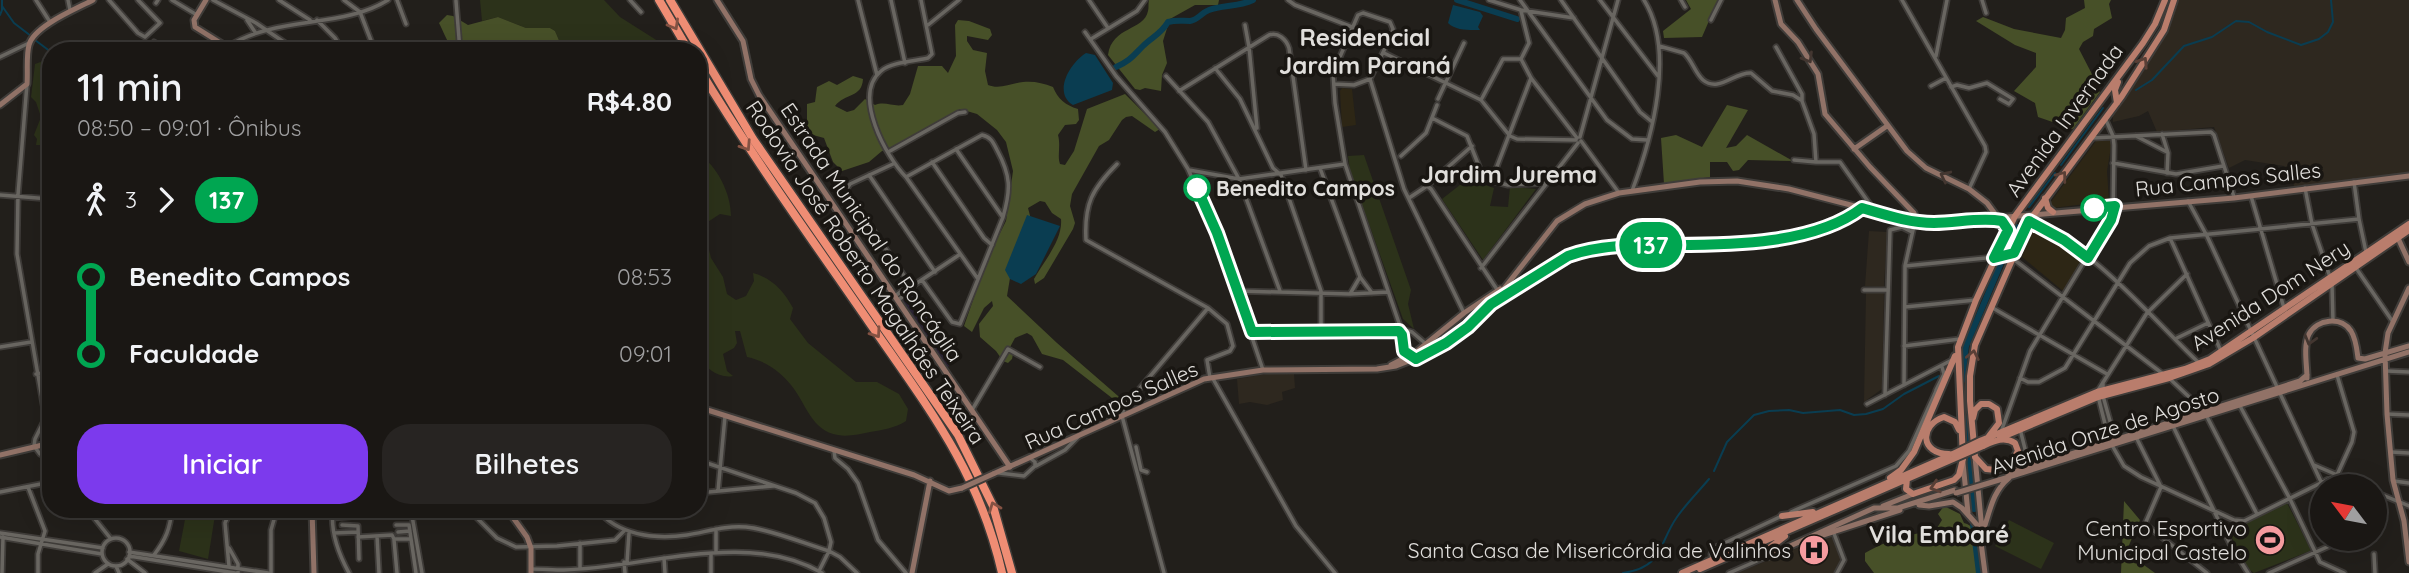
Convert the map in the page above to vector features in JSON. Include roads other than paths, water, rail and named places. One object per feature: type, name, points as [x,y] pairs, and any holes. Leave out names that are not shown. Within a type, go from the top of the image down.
[{"type":"highway","points":[[659,0],[684,42]]},
{"type":"highway","name":"Rodovia José Roberto Magalhães Teixeira","points":[[670,0],[695,42]]},
{"type":"highway","name":"Rodovia José Roberto Magalhães Teixeira","points":[[707,61],[761,151],[958,435],[993,506],[1012,573]]},
{"type":"highway","name":"Rodovia José Roberto Magalhães Teixeira","points":[[707,82],[748,148],[947,436],[981,502],[992,531],[1002,573]]},
{"type":"main road","points":[[0,106],[27,84],[30,41],[51,23],[93,0]]},
{"type":"main road","points":[[206,0],[196,17],[197,29],[215,42]]},
{"type":"main road","points":[[1775,0],[1781,24],[1798,42],[1818,74],[1825,114],[1914,213],[1915,221]]},
{"type":"main road","points":[[1797,0],[1887,126],[1920,163],[1969,189],[1987,203],[1998,218]]},
{"type":"main road","name":"Avenida Invernada","points":[[1986,573],[1979,527],[1968,516],[1961,438],[1959,343],[1994,258],[2015,216],[2127,65],[2155,24],[2165,0]]},
{"type":"main road","name":"Avenida Invernada","points":[[1982,544],[1970,401],[1975,345],[2024,229],[2117,103],[2119,95],[2164,30],[2173,0]]},
{"type":"main road","name":"Estrada Municipal do Roncáglia","points":[[716,1],[743,41],[751,79],[760,95],[1010,467]]},
{"type":"main road","points":[[2155,24],[2164,30]]},
{"type":"main road","points":[[2119,95],[2115,87],[2127,65]]},
{"type":"main road","points":[[2100,101],[2110,100],[2112,104],[2108,115]]},
{"type":"main road","points":[[1854,149],[1887,126]]},
{"type":"main road","name":"Rua Campos Salles","points":[[930,481],[949,491],[962,488],[1211,378],[1263,370],[1384,368],[1424,355],[1446,343],[1491,304],[1557,221],[1585,204],[1619,193],[1700,182],[1737,181],[1789,189],[1875,212],[1935,223],[2015,216],[2031,218],[2053,212],[2234,198],[2409,176]]},
{"type":"main road","points":[[2045,198],[2048,208],[2053,212]]},
{"type":"main road","points":[[2015,216],[2024,221],[2024,229]]},
{"type":"main road","points":[[1989,219],[2002,221],[2008,230]]},
{"type":"main road","name":"Avenida Dom Nery","points":[[2331,280],[2355,266],[2409,224]]},
{"type":"main road","name":"Avenida Dom Nery","points":[[1983,442],[2001,432],[2100,394],[2209,364],[2331,280],[2366,252],[2409,230]]},
{"type":"main road","points":[[2396,236],[2409,262]]},
{"type":"main road","points":[[1384,368],[1412,358],[1464,313],[1506,284]]},
{"type":"main road","points":[[2409,288],[2388,333],[2386,356],[2387,414],[2393,480],[2404,521],[2409,562]]},
{"type":"main road","name":"Rua Campos Salles","points":[[1481,314],[1497,291]]},
{"type":"main road","points":[[2308,383],[2306,350],[2310,332],[2322,323],[2333,321],[2347,326],[2352,332],[2358,358],[2353,369]]},
{"type":"main road","name":"Avenida Dom Nery","points":[[2166,376],[2200,363],[2252,335]]},
{"type":"main road","points":[[1428,342],[1434,346],[1446,343]]},
{"type":"main road","points":[[1424,355],[1428,342]]},
{"type":"main road","points":[[1864,493],[1887,480],[1908,462],[1954,360],[1959,343]]},
{"type":"main road","name":"Avenida Onze de Agosto","points":[[1998,478],[2022,473],[2032,466],[2308,383],[2409,349]]},
{"type":"main road","name":"Avenida Onze de Agosto","points":[[2358,358],[2362,360],[2386,356]]},
{"type":"main road","name":"Avenida Onze de Agosto","points":[[1768,556],[1881,507],[1898,508],[2057,457],[2173,426],[2278,390],[2307,375]]},
{"type":"main road","points":[[1682,573],[1983,442],[1999,423],[2000,413],[1989,404],[1981,404],[1975,410],[1972,423]]},
{"type":"main road","points":[[707,410],[930,481],[912,573]]},
{"type":"main road","points":[[1952,456],[1930,449],[1926,438],[1930,425],[1939,418],[1948,418],[1955,422],[1961,438]]},
{"type":"main road","name":"Avenida Dom Nery","points":[[1983,442],[1995,440],[2016,428]]},
{"type":"main road","points":[[1995,440],[2010,440],[2017,446],[2015,458],[2005,467]]},
{"type":"main road","points":[[0,454],[42,446]]},
{"type":"main road","points":[[1691,573],[1907,479],[1952,456]]},
{"type":"main road","points":[[1975,457],[1986,469],[1996,470],[2032,466],[2057,457]]},
{"type":"main road","points":[[1881,507],[1954,480],[1959,475],[1963,459]]},
{"type":"main road","points":[[1982,534],[1996,492],[2012,476]]},
{"type":"main road","points":[[1907,479],[1906,489],[1913,494]]},
{"type":"main road","name":"Avenida Onze de Agosto","points":[[1834,528],[1928,504],[1956,491]]},
{"type":"main road","points":[[1928,504],[1934,496]]},
{"type":"main road","points":[[1928,504],[1953,502],[1968,516],[1978,512],[1979,499]]},
{"type":"main road","points":[[1881,507],[1886,509],[1882,516]]},
{"type":"main road","points":[[1782,516],[1825,510]]},
{"type":"main road","points":[[312,518],[314,573]]},
{"type":"main road","points":[[513,518],[527,537],[531,548],[531,571]]},
{"type":"main road","points":[[1844,521],[1845,524],[1851,525]]},
{"type":"main road","points":[[1727,558],[1759,553],[1768,556],[1769,548],[1795,528]]},
{"type":"street","points":[[36,0],[51,23]]},
{"type":"street","points":[[68,0],[71,12]]},
{"type":"street","points":[[109,0],[142,38],[149,35],[160,23],[138,0]]},
{"type":"street","points":[[172,0],[196,17]]},
{"type":"street","points":[[214,0],[282,42]]},
{"type":"street","points":[[279,0],[314,20],[338,42]]},
{"type":"street","points":[[344,0],[360,12],[372,42]]},
{"type":"street","points":[[344,0],[348,14]]},
{"type":"street","points":[[237,42],[255,32],[360,12],[388,0]]},
{"type":"street","points":[[397,0],[406,24]]},
{"type":"street","points":[[630,0],[641,12]]},
{"type":"street","points":[[858,0],[878,74]]},
{"type":"street","points":[[891,0],[905,63]]},
{"type":"street","points":[[922,0],[932,49],[930,57],[878,74],[871,86],[870,102],[877,129],[893,164],[906,177],[978,280]]},
{"type":"street","points":[[1089,0],[1108,29]]},
{"type":"street","points":[[1135,0],[1141,8]]},
{"type":"street","points":[[1091,39],[1141,8],[1145,0]]},
{"type":"street","points":[[1288,0],[1352,27]]},
{"type":"street","points":[[1489,0],[1521,10],[1574,18]]},
{"type":"street","points":[[1520,0],[1607,120],[1632,139],[1647,140]]},
{"type":"street","points":[[1561,0],[1640,112],[1651,121]]},
{"type":"street","points":[[1600,0],[1660,78]]},
{"type":"street","points":[[1481,268],[1578,140],[1618,0]]},
{"type":"street","points":[[1632,191],[1647,140],[1660,78],[1659,47],[1653,17],[1644,0]]},
{"type":"street","points":[[1681,0],[1685,7]]},
{"type":"street","points":[[1711,20],[1721,0]]},
{"type":"street","points":[[1902,0],[1986,149],[1969,189]]},
{"type":"street","points":[[1935,57],[1947,0]]},
{"type":"street","points":[[1982,0],[1986,13]]},
{"type":"street","points":[[456,1],[459,42]]},
{"type":"street","points":[[927,25],[956,1]]},
{"type":"street","points":[[295,10],[295,24]]},
{"type":"street","points":[[1521,10],[1529,43],[1521,59]]},
{"type":"street","points":[[1334,84],[1354,85],[1370,79],[1384,53],[1393,26],[1390,22],[1363,13],[1358,15],[1333,73],[1334,84],[1345,164],[1402,331],[1402,360]]},
{"type":"street","points":[[245,18],[255,32]]},
{"type":"street","points":[[327,18],[327,30]]},
{"type":"street","points":[[1245,25],[1250,47],[1257,130]]},
{"type":"street","points":[[278,27],[279,40]]},
{"type":"street","points":[[1085,32],[1123,85],[1165,132],[1188,169],[1206,207],[1238,290],[1263,370]]},
{"type":"street","points":[[1179,91],[1273,34],[1281,37],[1287,43],[1306,170]]},
{"type":"street","points":[[0,57],[30,41]]},
{"type":"street","points":[[1438,99],[1464,43]]},
{"type":"street","points":[[1659,47],[1684,53],[1700,78],[1710,84],[1722,84],[1747,72],[1755,75],[1772,91],[1798,97],[1802,101]]},
{"type":"street","points":[[1776,47],[1802,94],[1814,134],[1816,162]]},
{"type":"street","points":[[1384,53],[1481,100],[1510,135],[1522,140],[1578,140]]},
{"type":"street","points":[[1481,100],[1503,59],[1521,59]]},
{"type":"street","points":[[1521,59],[1531,78],[1619,193]]},
{"type":"street","points":[[1215,68],[1240,99],[1273,168],[1281,175],[1321,291],[1321,331]]},
{"type":"street","points":[[1166,76],[1208,122],[1238,179],[1280,291]]},
{"type":"street","points":[[1491,182],[1531,78]]},
{"type":"street","points":[[1930,86],[1946,78]]},
{"type":"street","points":[[1370,79],[1409,199],[1464,313]]},
{"type":"street","points":[[1951,87],[1957,85],[1969,88],[1987,83],[2013,99],[2009,104],[2000,99]]},
{"type":"street","points":[[27,84],[18,195],[17,254],[42,404]]},
{"type":"street","points":[[1401,156],[1424,136],[1437,105]]},
{"type":"street","points":[[889,151],[958,113],[965,112]]},
{"type":"street","points":[[2001,432],[2030,351],[2111,220],[2115,206],[2113,136],[2108,115]]},
{"type":"street","points":[[1432,118],[1467,136],[1481,178],[1508,185],[1546,183]]},
{"type":"street","points":[[2090,138],[2209,132],[2214,135],[2234,198]]},
{"type":"street","points":[[2162,133],[2168,153],[2167,173]]},
{"type":"street","points":[[906,177],[982,135],[992,140],[1009,173],[1003,217],[962,322],[958,325],[952,322],[922,280]]},
{"type":"street","points":[[2134,135],[2168,153]]},
{"type":"street","points":[[1409,199],[1472,146]]},
{"type":"street","points":[[956,149],[1003,217]]},
{"type":"street","points":[[1794,160],[1840,162],[1875,212]]},
{"type":"street","points":[[932,162],[984,238],[992,245]]},
{"type":"street","points":[[2113,163],[2167,173],[2185,173],[2223,166]]},
{"type":"street","points":[[893,164],[850,184],[846,190],[911,287]]},
{"type":"street","points":[[1117,164],[1093,191],[1085,224],[1086,240],[1208,308],[1227,324],[1233,346],[1230,351],[1207,360],[1211,378],[1296,526],[1335,573]]},
{"type":"street","points":[[1188,169],[1238,179],[1345,164]]},
{"type":"street","points":[[1320,169],[1360,277],[1372,293]]},
{"type":"street","points":[[869,175],[935,272]]},
{"type":"street","points":[[2354,182],[2366,252]]},
{"type":"street","points":[[1428,184],[1497,291]]},
{"type":"street","points":[[2305,188],[2312,224],[2331,280],[2333,321]]},
{"type":"street","points":[[0,195],[42,198]]},
{"type":"street","points":[[2251,196],[2285,312]]},
{"type":"street","points":[[2188,201],[2207,236],[2318,474]]},
{"type":"street","points":[[1491,304],[1580,251],[1640,246],[1727,244],[1799,236],[1823,229],[1862,208]]},
{"type":"street","points":[[2031,218],[2088,258],[2200,363]]},
{"type":"street","points":[[2031,218],[2041,226]]},
{"type":"street","points":[[2020,379],[2028,383],[2039,382],[2062,371],[2117,284],[2139,254],[2149,246],[2170,238],[2359,219]]},
{"type":"street","points":[[1904,384],[1905,266],[1915,221]]},
{"type":"street","points":[[1885,395],[1890,230],[1902,227],[1912,232]]},
{"type":"street","points":[[2170,238],[2221,352]]},
{"type":"street","points":[[896,299],[959,255]]},
{"type":"street","points":[[1905,266],[2011,256],[2166,376],[2205,413],[2257,514]]},
{"type":"street","points":[[1981,259],[1990,268]]},
{"type":"street","points":[[2355,266],[2393,323]]},
{"type":"street","points":[[2187,274],[2147,313],[2107,374],[2100,394],[2113,443],[2124,466],[2132,473],[2161,487],[2234,520],[2244,521]]},
{"type":"street","points":[[1350,293],[1360,277]]},
{"type":"street","points":[[1506,284],[1517,290]]},
{"type":"street","points":[[1238,290],[1388,292]]},
{"type":"street","points":[[1864,290],[1887,290]]},
{"type":"street","points":[[1904,307],[1976,300]]},
{"type":"street","points":[[1991,307],[2107,374]]},
{"type":"street","points":[[1164,573],[1122,416],[1124,407],[1208,308]]},
{"type":"street","points":[[2175,340],[2208,323]]},
{"type":"street","points":[[1252,332],[1402,331],[1412,332],[1428,342]]},
{"type":"street","points":[[0,347],[32,342]]},
{"type":"street","points":[[1904,346],[1959,343]]},
{"type":"street","points":[[972,410],[1007,349],[1040,367]]},
{"type":"street","points":[[1404,351],[1412,358]]},
{"type":"street","points":[[1867,404],[1954,360]]},
{"type":"street","points":[[1712,559],[1714,548],[1896,466],[1909,451],[1938,391],[1944,374],[1942,367]]},
{"type":"street","points":[[2387,370],[2409,372]]},
{"type":"street","points":[[36,374],[42,373]]},
{"type":"street","points":[[2337,373],[2337,381],[2354,432],[2337,474]]},
{"type":"street","points":[[2238,404],[2245,411],[2310,542]]},
{"type":"street","points":[[2387,414],[2409,415]]},
{"type":"street","points":[[718,491],[725,416]]},
{"type":"street","points":[[2005,422],[2016,428],[2032,466]]},
{"type":"street","points":[[42,426],[34,446],[42,455]]},
{"type":"street","points":[[2173,426],[2224,531],[2248,573]]},
{"type":"street","points":[[993,474],[1024,476],[1065,450],[1079,436]]},
{"type":"street","points":[[2136,437],[2161,487]]},
{"type":"street","points":[[1136,447],[1141,470],[1147,472]]},
{"type":"street","points":[[834,451],[835,458],[848,468],[858,483],[878,540],[906,573]]},
{"type":"street","points":[[2391,452],[2409,453]]},
{"type":"street","points":[[1030,458],[1035,462],[1034,468]]},
{"type":"street","points":[[531,571],[565,572],[664,558],[751,553],[788,558],[820,572],[830,551],[831,542],[824,518],[815,503],[775,485],[707,463]]},
{"type":"street","points":[[1016,476],[1014,469],[1017,464]]},
{"type":"street","points":[[2314,465],[2335,474]]},
{"type":"street","name":"Estrada Municipal do Roncáglia","points":[[1010,467],[1016,476]]},
{"type":"street","points":[[2393,480],[2409,483]]},
{"type":"street","points":[[758,488],[761,481]]},
{"type":"street","points":[[0,492],[42,484]]},
{"type":"street","points":[[707,492],[775,485]]},
{"type":"street","points":[[28,487],[43,524],[38,573]]},
{"type":"street","points":[[2161,487],[2146,521],[2147,526],[2207,573]]},
{"type":"street","points":[[2224,531],[2310,490]]},
{"type":"street","points":[[2387,497],[2409,506]]},
{"type":"street","points":[[94,518],[111,539],[123,541],[128,556],[145,573]]},
{"type":"street","points":[[153,557],[170,531],[171,518]]},
{"type":"street","points":[[227,518],[228,570]]},
{"type":"street","points":[[116,566],[128,556],[153,557],[228,570],[270,573],[271,530],[274,518]]},
{"type":"street","points":[[332,518],[337,552],[349,573]]},
{"type":"street","points":[[412,518],[422,573]]},
{"type":"street","points":[[478,518],[503,542],[511,546],[531,548],[615,540],[627,531]]},
{"type":"street","points":[[605,518],[627,531],[672,536],[716,529],[752,528],[830,551],[840,556],[857,573]]},
{"type":"street","points":[[397,525],[407,524],[410,531],[416,573]]},
{"type":"street","points":[[342,525],[356,525],[359,559]]},
{"type":"street","points":[[1834,528],[1844,560],[1837,573]]},
{"type":"street","points":[[711,573],[716,529]]},
{"type":"street","points":[[398,532],[410,531]]},
{"type":"street","points":[[625,573],[627,531]]},
{"type":"street","points":[[334,533],[392,535],[397,573]]},
{"type":"street","points":[[2,573],[2,535],[103,548]]},
{"type":"street","points":[[377,536],[379,573]]},
{"type":"street","points":[[111,539],[103,548],[102,554],[108,564],[116,566]]},
{"type":"street","points":[[394,539],[411,539]]},
{"type":"street","points":[[43,541],[102,554]]},
{"type":"street","points":[[580,543],[580,568]]},
{"type":"street","points":[[228,546],[237,561],[237,571]]},
{"type":"street","points":[[2269,573],[2314,551],[2324,566],[2344,573]]},
{"type":"street","points":[[2374,554],[2375,573]]},
{"type":"street","name":"Avenida Onze de Agosto","points":[[1731,573],[1768,556]]},
{"type":"street","points":[[664,558],[665,573]]},
{"type":"street","points":[[95,573],[108,564]]},
{"type":"street","points":[[116,566],[119,573]]},
{"type":"street","points":[[2279,573],[2283,567]]},
{"type":"water","points":[[1453,5],[1480,12],[1483,16],[1478,27],[1480,30],[1451,26],[1448,23]]},
{"type":"water","points":[[1086,53],[1095,55],[1113,83],[1112,90],[1073,105],[1064,93],[1064,85],[1070,70]]},
{"type":"water","points":[[1027,215],[1060,226],[1036,274],[1021,284],[1010,279],[1005,270]]},
{"type":"waterway","points":[[0,15],[2,0]]},
{"type":"waterway","points":[[1116,67],[1131,58],[1168,22],[1190,21],[1209,10],[1253,0]]},
{"type":"waterway","points":[[1457,0],[1517,19]]},
{"type":"waterway","points":[[2136,90],[2152,80],[2184,46],[2212,37],[2236,21],[2249,22],[2301,45],[2319,39],[2328,32],[2333,22],[2331,0]]},
{"type":"waterway","points":[[2,6],[14,23],[31,36]]},
{"type":"waterway","points":[[35,40],[42,45]]},
{"type":"waterway","points":[[2061,165],[2103,108]]},
{"type":"waterway","points":[[2029,207],[2055,173]]},
{"type":"waterway","points":[[2007,249],[2017,225]]},
{"type":"waterway","points":[[1962,381],[1966,346],[2001,263]]},
{"type":"waterway","points":[[1714,471],[1727,442],[1754,415],[1789,410],[1803,413],[1840,410],[1854,415],[1866,414],[1883,409],[1904,394],[1939,376]]},
{"type":"waterway","points":[[1964,417],[1974,509]]},
{"type":"waterway","points":[[1623,573],[1646,566],[1653,560],[1677,517],[1709,479]]},
{"type":"waterway","points":[[1973,524],[1979,573]]},
{"type":"place","name":"Benedito Campos","points":[[1197,188]]},
{"type":"place","name":"Centro Esportivo Municipal Castelo","points":[[2270,540]]},
{"type":"place","name":"Santa Casa de Misericórdia de Valinhos","points":[[1814,550]]},
{"type":"district","name":"Residencial Jardim Paraná","points":[[1365,51]]},
{"type":"district","name":"Jardim Jurema","points":[[1509,174]]},
{"type":"district","name":"Vila Embaré","points":[[1939,534]]}]
